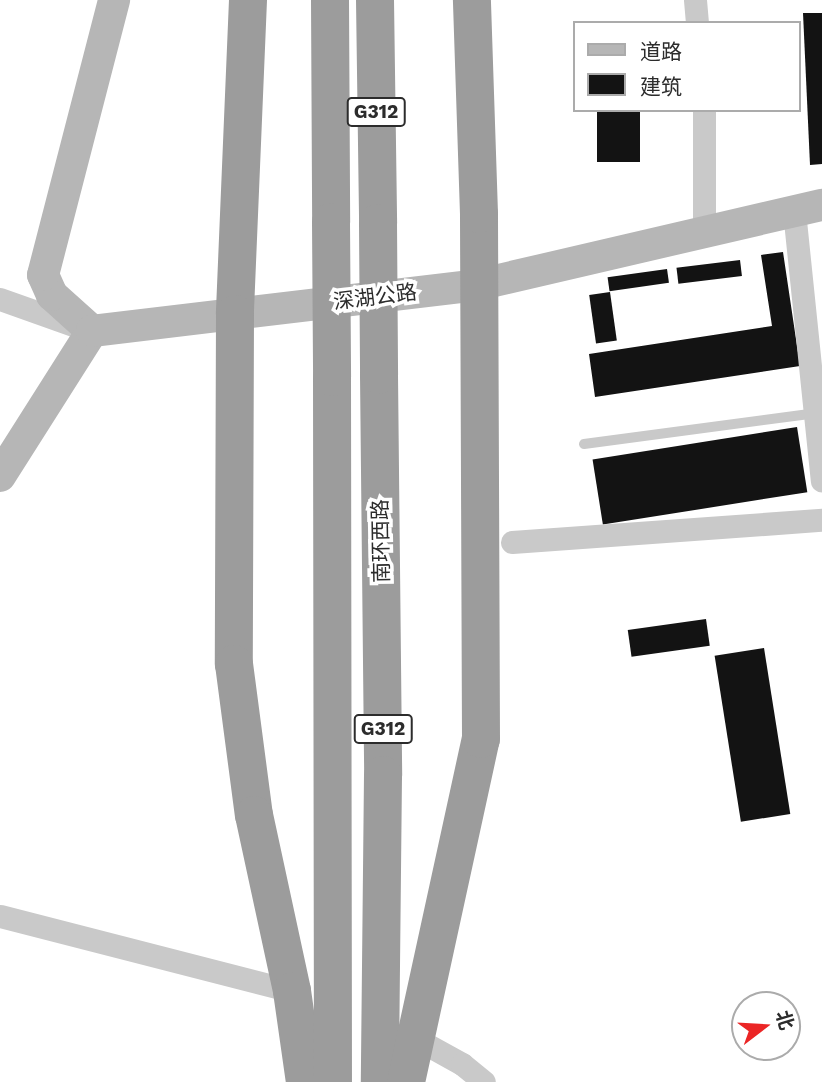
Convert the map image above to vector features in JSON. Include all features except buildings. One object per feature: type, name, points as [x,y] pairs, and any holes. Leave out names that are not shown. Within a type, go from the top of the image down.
[{"type":"highway","points":[[248,0],[234,313],[234,664],[254,815],[319,1004],[305,1082]]},
{"type":"highway","name":"G312","points":[[330,0],[332,377],[319,1004],[333,1082]]},
{"type":"highway","name":"南环西路","points":[[375,0],[379,375],[392,1033],[380,1082]]},
{"type":"highway","points":[[406,1082],[392,1033],[481,739],[472,0]]},
{"type":"main road","points":[[0,476],[92,331],[52,295],[43,275],[114,0]]},
{"type":"main road","name":"深湖公路","points":[[92,331],[477,285],[704,230],[808,208]]},
{"type":"street","points":[[695,0],[697,21]]},
{"type":"street","points":[[704,112],[704,230]]},
{"type":"street","points":[[808,208],[815,413],[822,481]]},
{"type":"street","points":[[0,299],[92,331]]},
{"type":"street","points":[[512,542],[822,520]]},
{"type":"street","points":[[0,916],[319,1004]]},
{"type":"street","points":[[392,1033],[463,1064],[484,1082]]},
{"type":"lane","points":[[584,444],[815,413]]}]
